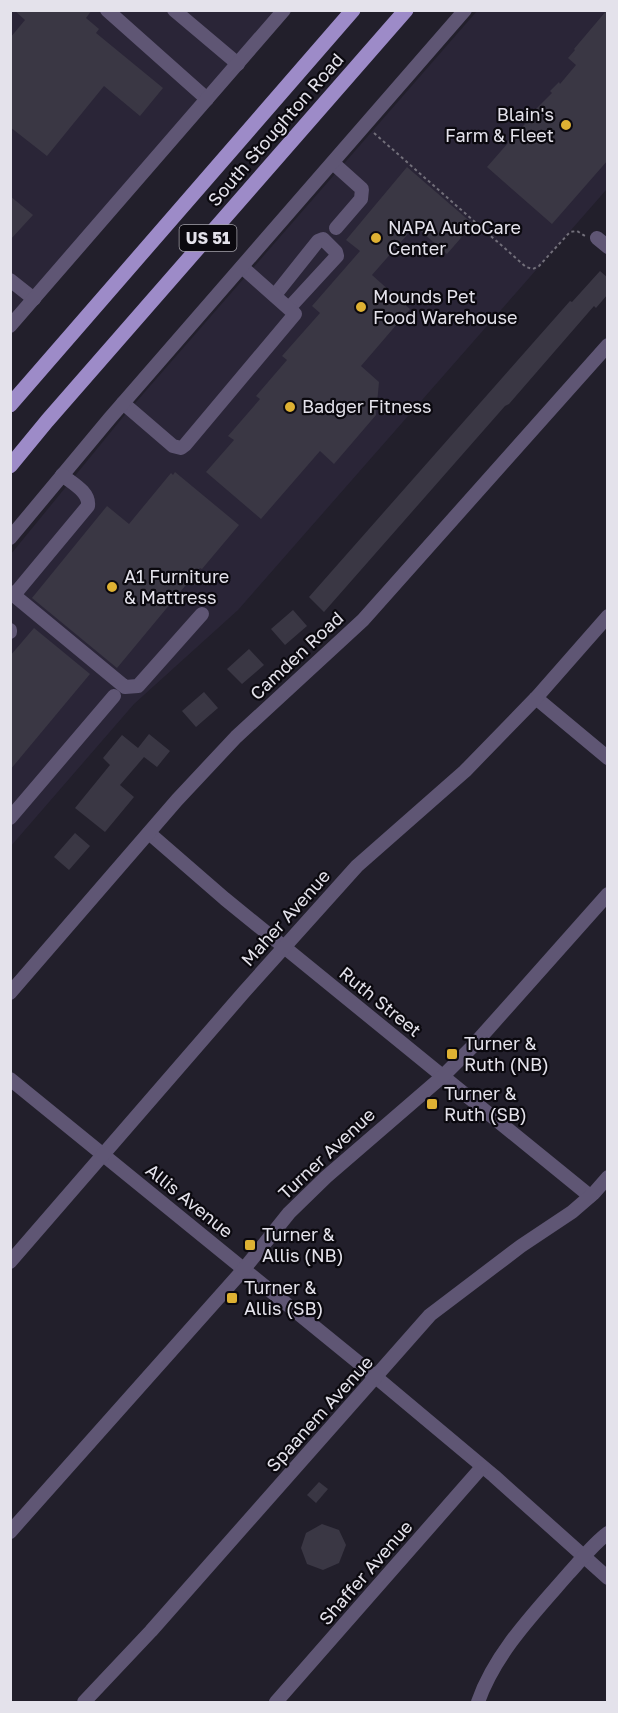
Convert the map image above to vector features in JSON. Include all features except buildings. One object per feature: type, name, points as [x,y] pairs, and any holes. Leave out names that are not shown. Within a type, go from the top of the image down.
[{"type":"main road","name":"South Stoughton Road","points":[[10,405],[353,10]]},
{"type":"main road","name":"South Stoughton Road","points":[[10,466],[406,10]]},
{"type":"street","points":[[107,10],[124,16],[207,99]]},
{"type":"street","points":[[174,10],[238,64]]},
{"type":"street","points":[[10,326],[284,10]]},
{"type":"street","points":[[10,538],[123,403],[465,10]]},
{"type":"street","points":[[333,163],[362,189],[361,199],[336,228]]},
{"type":"street","points":[[275,295],[318,241],[323,239],[337,256],[290,308]]},
{"type":"street","points":[[123,403],[173,446],[181,448],[295,314],[242,267]]},
{"type":"street","points":[[10,280],[34,299]]},
{"type":"street","name":"Camden Road","points":[[10,993],[236,737],[363,620],[608,345]]},
{"type":"street","points":[[62,475],[86,495],[89,500],[88,506],[12,594],[125,687],[138,686],[202,614]]},
{"type":"street","name":"Maher Avenue","points":[[10,1263],[357,866],[465,771],[536,698],[608,616]]},
{"type":"street","points":[[10,818],[114,696]]},
{"type":"street","points":[[536,698],[608,758]]},
{"type":"street","name":"Ruth Street","points":[[149,833],[284,947],[590,1196]]},
{"type":"street","name":"Turner Avenue","points":[[10,1532],[244,1269],[289,1213],[326,1177],[443,1076],[471,1048],[608,894]]},
{"type":"street","name":"Allis Avenue","points":[[10,1079],[244,1269],[482,1467],[608,1578]]},
{"type":"street","name":"Spaanem Avenue","points":[[84,1702],[151,1631],[430,1315],[521,1246],[572,1212],[608,1177]]},
{"type":"street","name":"Shaffer Avenue","points":[[276,1702],[482,1467]]},
{"type":"street","points":[[478,1702],[504,1652],[546,1599],[608,1533]]},
{"type":"path","points":[[365,126],[526,267],[532,269],[539,266],[570,232],[577,231],[602,243]]},
{"type":"shaded area","points":[[11,11],[284,11],[11,326]]},
{"type":"shaded area","points":[[477,11],[607,11],[607,189],[238,610],[134,704],[11,846],[11,554],[123,417]]},
{"type":"place","name":"Blain's Farm & Fleet","points":[[566,125]]},
{"type":"place","name":"NAPA AutoCare Center","points":[[376,238]]},
{"type":"place","name":"Mounds Pet Food Warehouse","points":[[361,307]]},
{"type":"place","name":"Badger Fitness","points":[[290,407]]},
{"type":"place","name":"A1 Furniture & Mattress","points":[[112,587]]},
{"type":"place","name":"Turner & Ruth (NB)","points":[[452,1054]]},
{"type":"place","name":"Turner & Ruth (SB)","points":[[432,1104]]},
{"type":"place","name":"Turner & Allis (NB)","points":[[250,1245]]},
{"type":"place","name":"Turner & Allis (SB)","points":[[232,1298]]}]
